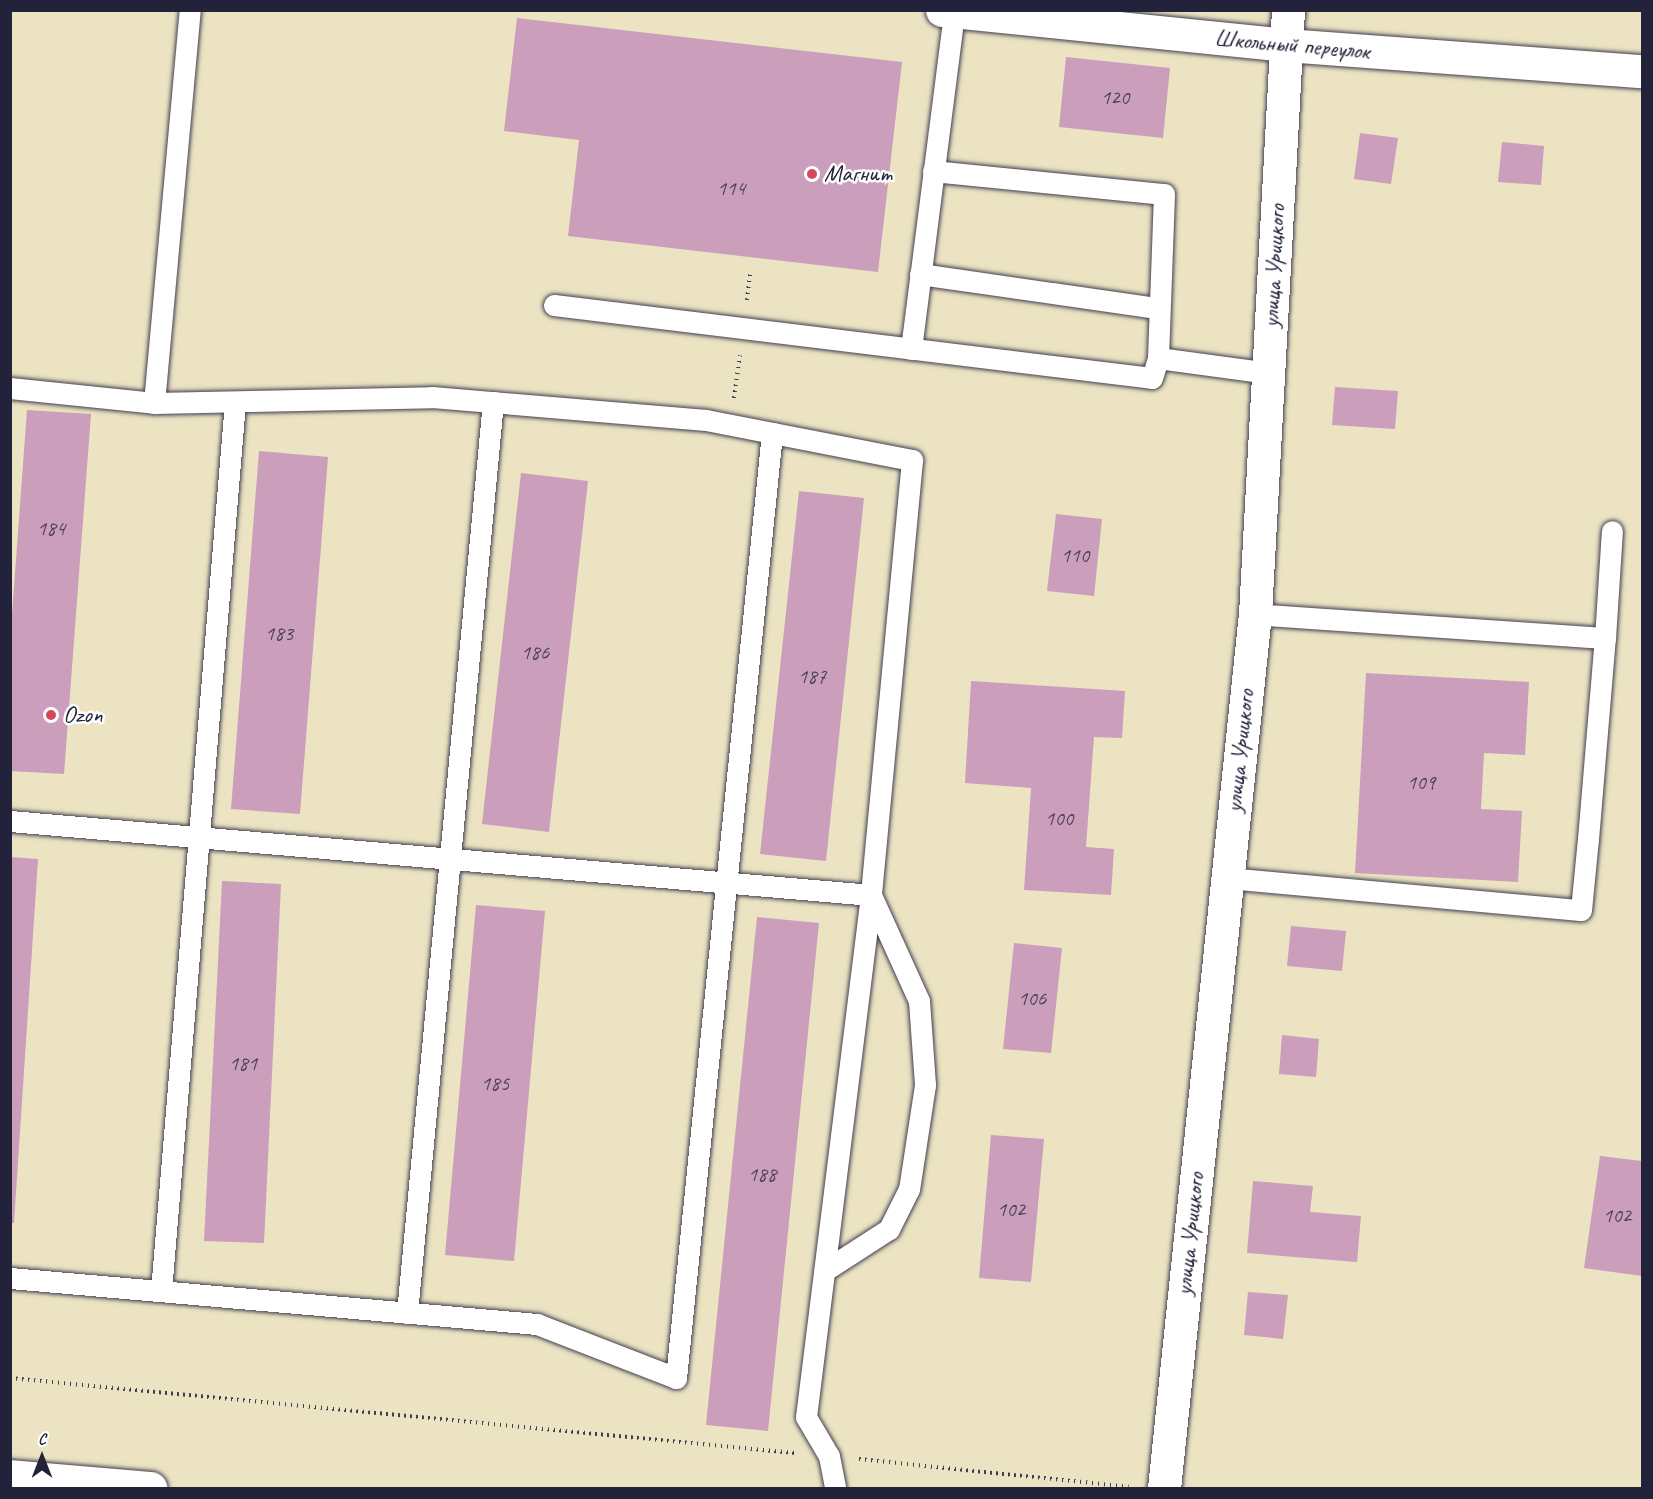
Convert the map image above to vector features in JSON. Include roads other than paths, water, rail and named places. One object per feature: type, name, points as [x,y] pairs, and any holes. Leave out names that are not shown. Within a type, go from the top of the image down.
[{"type":"street","name":"улица Урицкого","points":[[1164,1488],[1255,614],[1288,10]]},
{"type":"street","name":"Школьный переулок","points":[[948,11],[1027,15],[1285,45],[1642,71]]},
{"type":"street","points":[[10,1476],[150,1488]]},
{"type":"lane","points":[[154,403],[190,10]]},
{"type":"lane","points":[[911,349],[933,171],[948,11]]},
{"type":"lane","points":[[554,305],[1152,378],[1158,357],[1156,308],[1164,194],[933,171]]},
{"type":"lane","points":[[920,274],[1156,308]]},
{"type":"lane","points":[[1158,357],[1269,373]]},
{"type":"lane","points":[[10,388],[154,403],[432,397],[706,420],[912,460],[871,895],[806,1417],[829,1456],[835,1488]]},
{"type":"lane","points":[[160,1291],[235,402]]},
{"type":"lane","points":[[407,1313],[493,402]]},
{"type":"lane","points":[[10,1278],[537,1324],[676,1378],[772,433]]},
{"type":"lane","points":[[1227,878],[1581,910],[1612,531]]},
{"type":"lane","points":[[1255,614],[1605,638]]},
{"type":"lane","points":[[10,821],[871,895]]},
{"type":"lane","points":[[824,1271],[889,1228],[909,1189],[926,1085],[919,1001],[871,895]]},
{"type":"place","name":"Магнит","points":[[812,174]]},
{"type":"place","name":"Ozon","points":[[51,715]]}]
